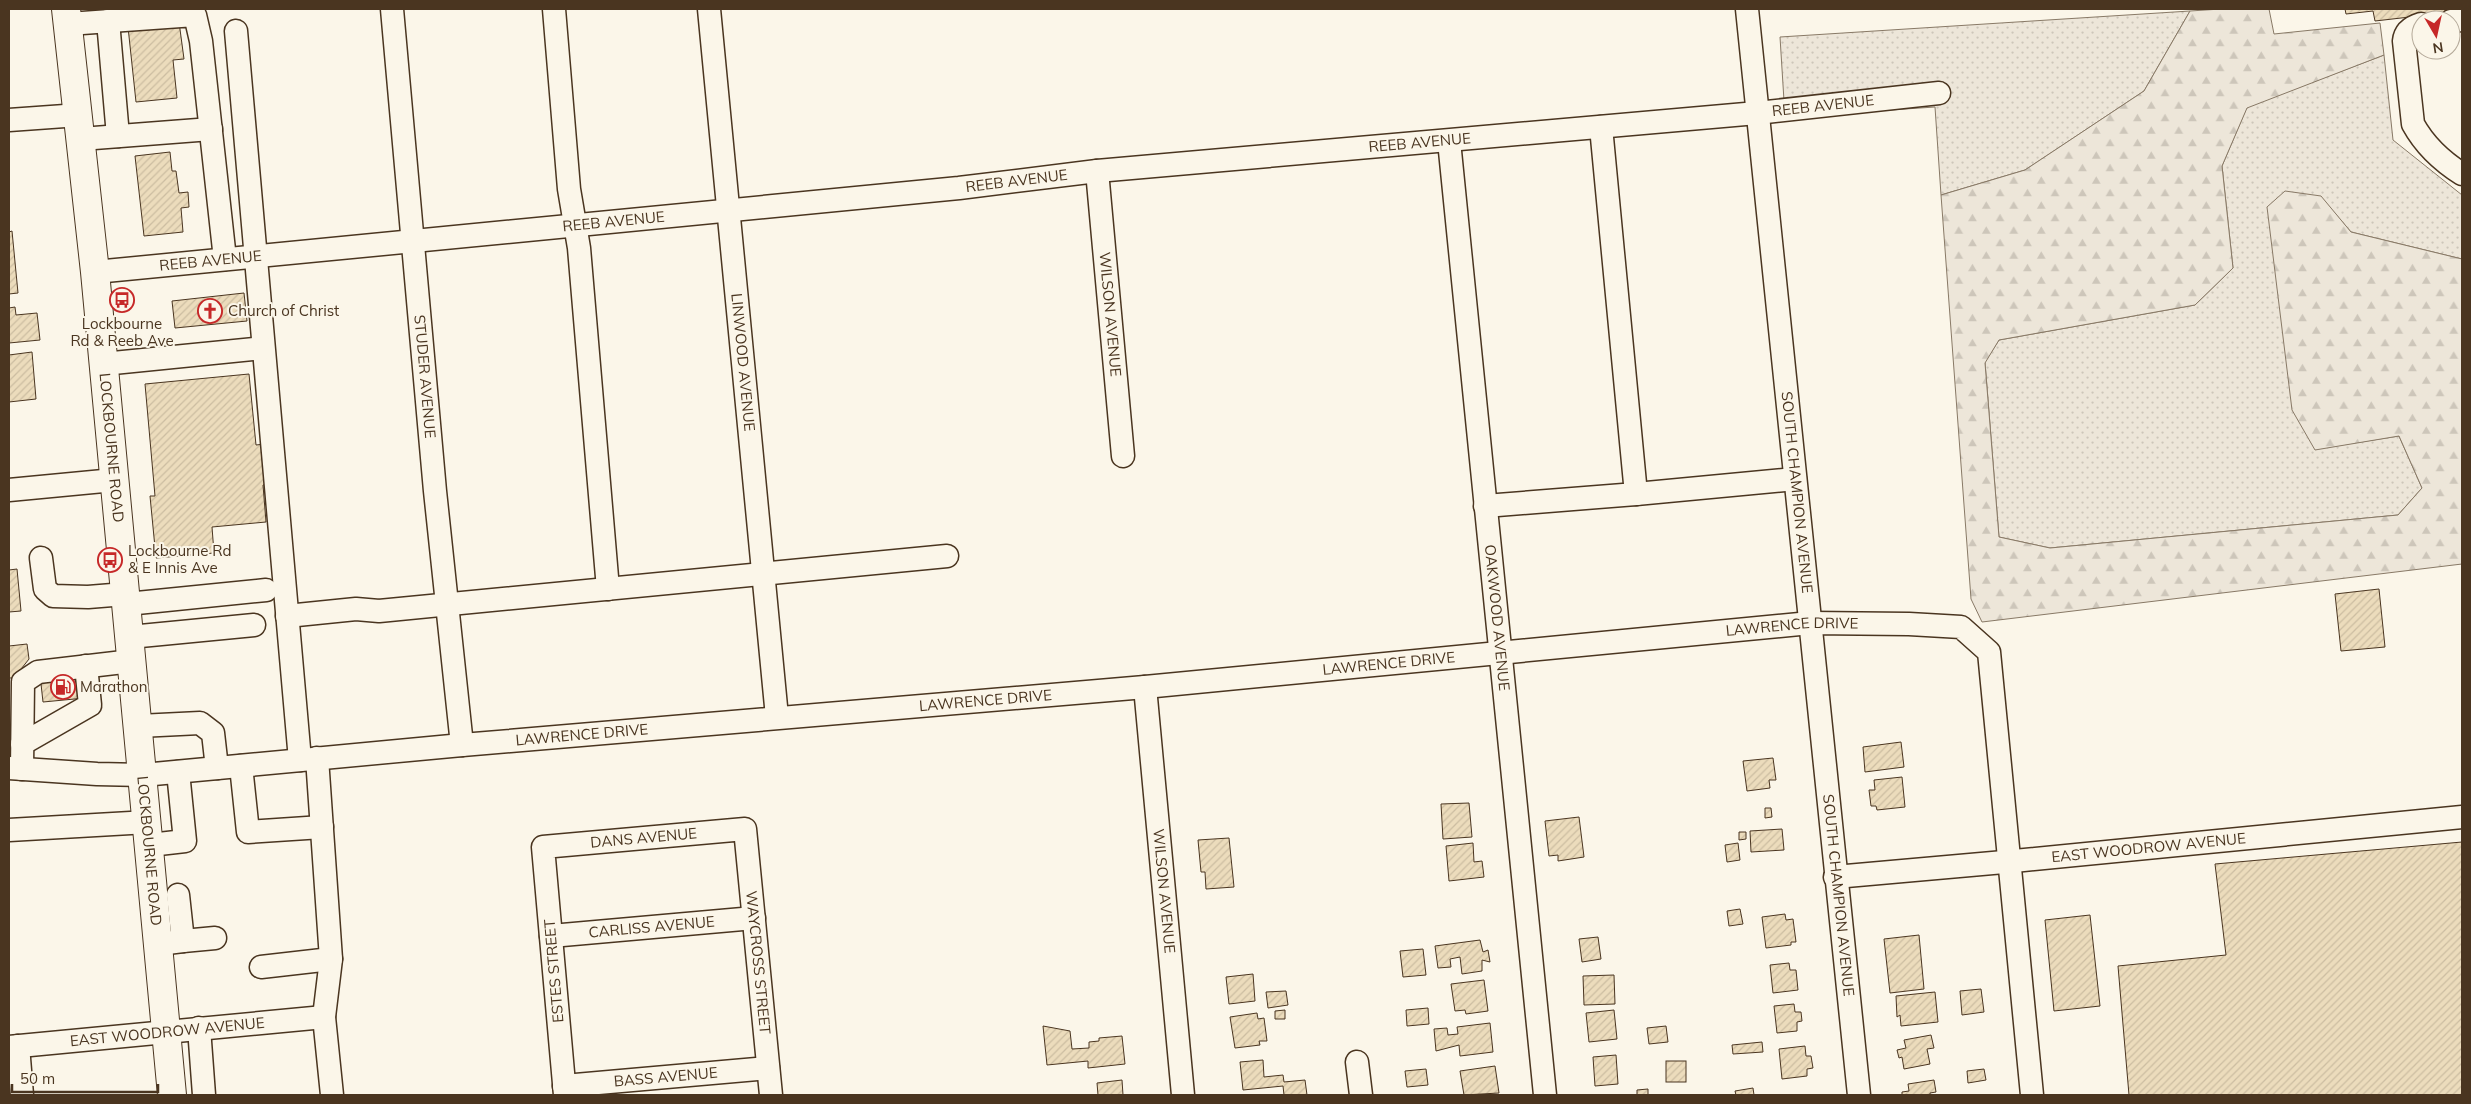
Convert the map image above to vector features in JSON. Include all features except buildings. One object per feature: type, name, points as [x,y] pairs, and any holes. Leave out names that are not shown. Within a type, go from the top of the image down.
[{"type":"main road","name":"LOCKBOURNE ROAD","points":[[67,16],[95,272],[149,833],[171,942],[167,1031],[172,1095]]},
{"type":"street","name":"STUDER AVENUE","points":[[392,9],[435,491],[462,745]]},
{"type":"street","points":[[554,9],[569,189],[576,224],[608,589]]},
{"type":"street","name":"LINWOOD AVENUE","points":[[709,9],[776,717]]},
{"type":"street","name":"SOUTH CHAMPION AVENUE","points":[[1747,9],[1835,877],[1859,1095]]},
{"type":"street","points":[[67,16],[108,21],[195,15],[201,40],[225,259]]},
{"type":"street","points":[[108,21],[118,136]]},
{"type":"street","points":[[2411,29],[2405,35],[2404,42],[2413,124],[2418,133],[2441,158],[2462,174]]},
{"type":"street","points":[[236,31],[287,616],[308,759],[322,826],[332,959],[324,1017],[332,1095]]},
{"type":"street","name":"REEB AVENUE","points":[[95,272],[959,188],[1096,171],[1757,113],[1939,93]]},
{"type":"street","points":[[9,120],[80,127],[118,136],[211,129]]},
{"type":"street","points":[[1601,127],[1636,494]]},
{"type":"street","name":"OAKWOOD AVENUE","points":[[1449,140],[1545,1095]]},
{"type":"street","name":"WILSON AVENUE","points":[[1096,171],[1123,456]]},
{"type":"street","points":[[103,364],[264,348]]},
{"type":"street","points":[[1485,506],[1795,479]]},
{"type":"street","points":[[9,490],[114,480]]},
{"type":"street","points":[[287,616],[356,609],[379,611],[947,556]]},
{"type":"street","points":[[41,558],[45,589],[53,596],[126,599],[266,590]]},
{"type":"street","name":"LAWRENCE DRIVE","points":[[16,768],[144,775],[776,717],[1145,687],[1810,623],[1909,624],[1961,627],[1989,652],[2010,862]]},
{"type":"street","points":[[16,768],[22,744],[23,682],[38,672],[86,666],[131,649],[254,625]]},
{"type":"street","points":[[22,744],[90,705],[86,666]]},
{"type":"street","name":"WILSON AVENUE","points":[[1145,687],[1183,1095]]},
{"type":"street","points":[[139,726],[200,723],[213,733],[216,768]]},
{"type":"street","points":[[241,766],[248,832],[322,826]]},
{"type":"street","points":[[9,830],[149,833],[185,841],[178,772]]},
{"type":"street","name":"EAST WOODROW AVENUE","points":[[1835,877],[2010,862],[2462,817]]},
{"type":"street","name":"DANS AVENUE","points":[[543,847],[745,829]]},
{"type":"street","name":"WAYCROSS STREET","points":[[745,829],[771,1095]]},
{"type":"street","name":"ESTES STREET","points":[[543,847],[564,1090]]},
{"type":"street","points":[[2010,862],[2032,1095]]},
{"type":"street","points":[[178,895],[171,942],[215,938]]},
{"type":"street","name":"CARLISS AVENUE","points":[[551,936],[754,918]]},
{"type":"street","points":[[261,967],[332,959]]},
{"type":"street","name":"EAST WOODROW AVENUE","points":[[13,1046],[324,1017]]},
{"type":"street","points":[[199,1028],[204,1095]]},
{"type":"street","points":[[13,1046],[22,1095]]},
{"type":"street","points":[[1357,1062],[1360,1095]]},
{"type":"street","name":"BASS AVENUE","points":[[564,1090],[768,1068]]},
{"type":"green space","points":[[2269,9],[2274,34],[2380,23],[2384,55],[2247,108],[2222,166],[2233,268],[2195,305],[1999,340],[1985,363],[1999,537],[2050,548],[2398,515],[2422,488],[2399,436],[2315,450],[2292,410],[2267,207],[2285,191],[2321,196],[2351,232],[2462,259],[2462,564],[1982,622],[1971,599],[1941,195],[2025,170],[2144,91],[2190,11]]},
{"type":"green space","points":[[2190,11],[2144,91],[2025,170],[1941,195],[1935,107],[1785,117],[1780,37]]},
{"type":"green space","points":[[2384,55],[2393,140],[2462,195],[2462,259],[2351,232],[2320,196],[2315,449],[2399,436],[2422,488],[2398,515],[2050,548],[1999,537],[1985,362],[1999,340],[2195,305],[2233,268],[2222,166],[2247,107]]},
{"type":"place","name":"Lockbourne Rd & Reeb Ave","points":[[122,300]]},
{"type":"place","name":"Church of Christ","points":[[210,311]]},
{"type":"place","name":"Lockbourne Rd & E Innis Ave","points":[[110,560]]},
{"type":"place","name":"Marathon","points":[[63,687]]}]
